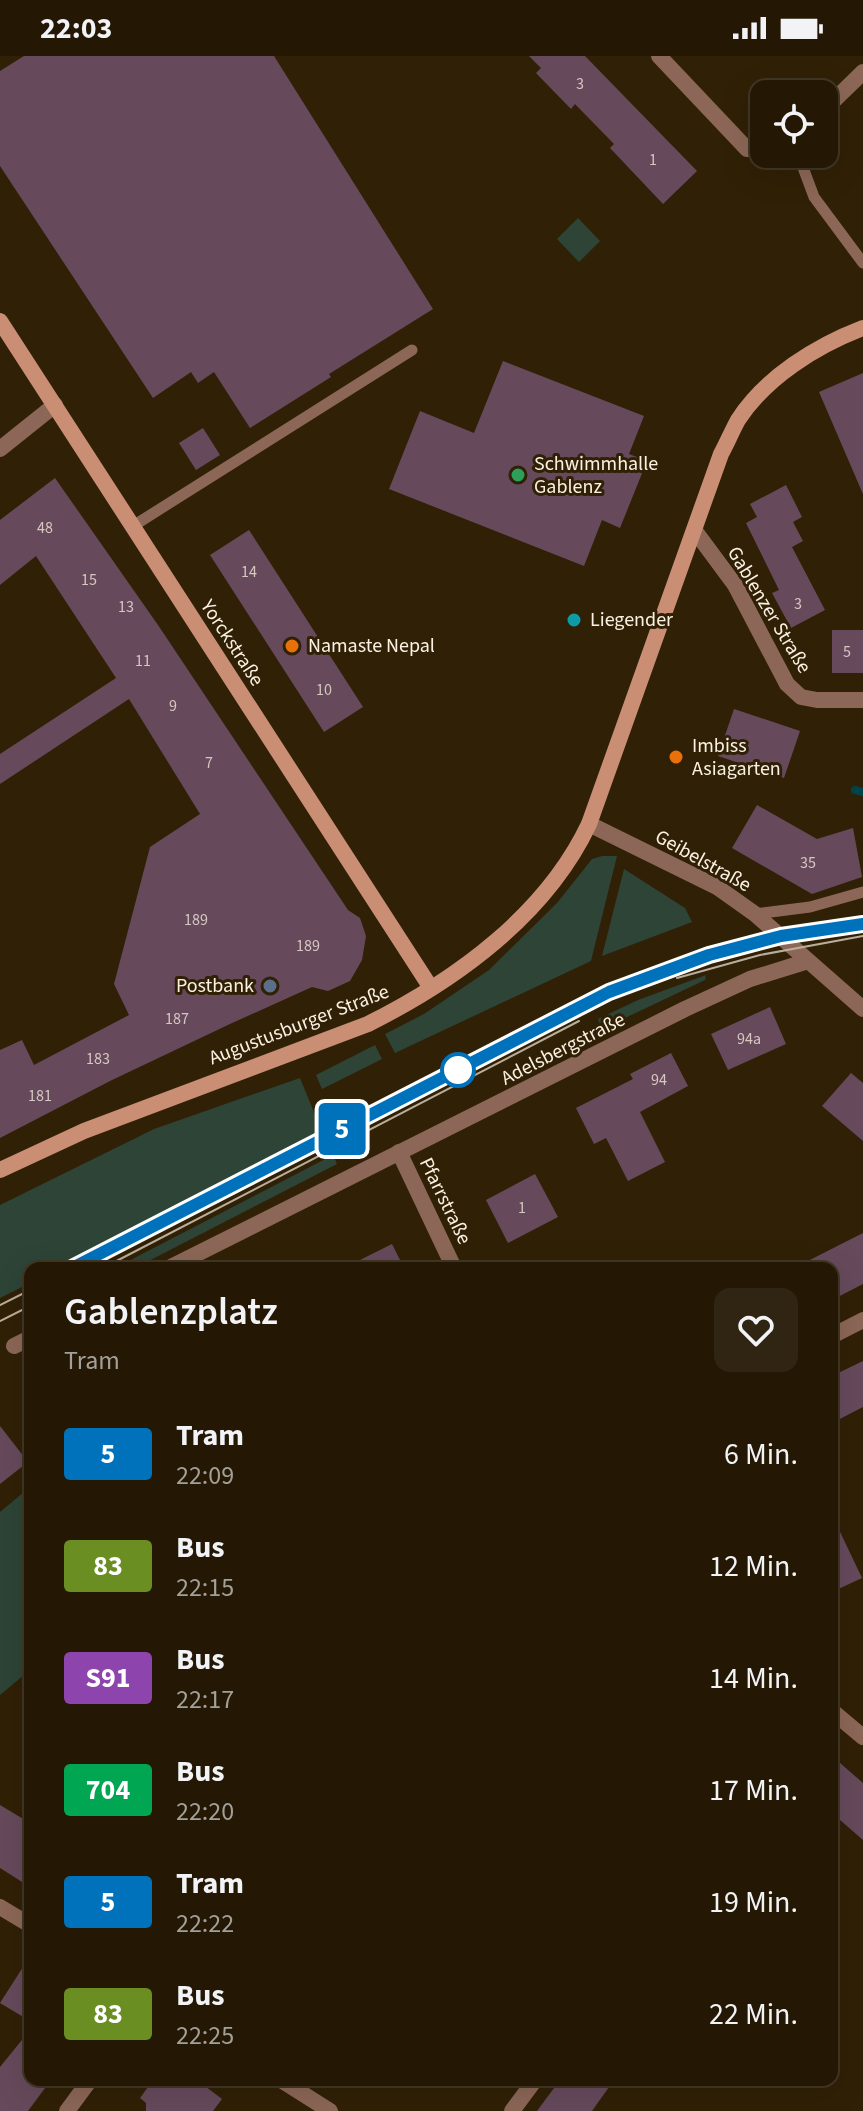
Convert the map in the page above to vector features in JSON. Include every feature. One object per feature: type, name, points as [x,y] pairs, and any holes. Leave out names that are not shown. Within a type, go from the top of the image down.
[{"type":"main road","name":"Yorckstraße","points":[[0,321],[431,988]]},
{"type":"main road","name":"Augustusburger Straße","points":[[0,1170],[102,1123],[368,1024],[403,1006],[482,954],[521,917],[560,871],[589,824],[721,454],[739,419],[763,390],[797,363],[863,328]]},
{"type":"street","points":[[659,56],[747,149],[750,148]]},
{"type":"street","points":[[838,96],[863,72]]},
{"type":"street","points":[[0,449],[55,405]]},
{"type":"street","name":"Gablenzer Straße","points":[[695,531],[735,585],[787,684],[801,697],[809,699],[863,700]]},
{"type":"street","name":"Geibelstraße","points":[[589,824],[708,882],[755,914],[863,1009]]},
{"type":"street","name":"Adelsbergstraße","points":[[181,1262],[685,1009],[750,979],[808,961]]},
{"type":"street","name":"Pfarrstraße","points":[[399,1152],[451,1262]]},
{"type":"street","points":[[838,1333],[863,1320]]},
{"type":"street","points":[[14,1346],[24,1341]]},
{"type":"street","points":[[838,1716],[863,1737]]},
{"type":"street","points":[[0,1907],[24,1921]]},
{"type":"street","points":[[67,2111],[86,2086]]},
{"type":"street","points":[[290,2086],[330,2111]]},
{"type":"street","points":[[512,2111],[531,2086]]},
{"type":"lane","points":[[803,168],[814,197],[863,263]]},
{"type":"lane","points":[[133,526],[412,350]]},
{"type":"lane","points":[[755,914],[810,907],[863,892]]},
{"type":"green space","points":[[578,218],[600,241],[579,262],[557,239]]},
{"type":"green space","points":[[617,856],[591,961],[395,1053],[385,1034],[424,1014],[489,970],[557,903],[592,859]]},
{"type":"green space","points":[[624,869],[685,908],[692,922],[602,956]]},
{"type":"green space","points":[[706,975],[705,980],[602,1029],[598,1019],[638,1000]]},
{"type":"green space","points":[[375,1045],[382,1059],[322,1089],[316,1075]]},
{"type":"green space","points":[[300,1078],[322,1132],[70,1262],[24,1262],[24,1286],[0,1298],[0,1205],[154,1129]]},
{"type":"green space","points":[[333,1155],[337,1164],[147,1262],[127,1262]]},
{"type":"green space","points":[[24,1492],[24,1675],[0,1695],[0,1512]]},
{"type":"building","points":[[24,56],[274,56],[433,309],[250,428],[214,372],[198,383],[191,372],[153,398],[0,166],[0,71]]},
{"type":"building","points":[[529,56],[585,56],[697,171],[663,204],[610,148],[614,144],[575,104],[571,109],[536,73],[541,68]]},
{"type":"building","name":"Schwimmhalle Gablenz","points":[[503,361],[644,416],[629,454],[647,461],[620,528],[602,520],[584,566],[389,489],[420,411],[474,433]]},
{"type":"building","points":[[863,373],[863,494],[819,392]]},
{"type":"building","points":[[203,428],[220,455],[196,470],[179,443]]},
{"type":"building","points":[[55,478],[158,625],[348,910],[360,918],[366,936],[362,960],[350,981],[328,991],[312,987],[110,1081],[0,1138],[0,1050],[22,1040],[34,1065],[129,1015],[114,984],[150,847],[200,814],[129,699],[0,784],[0,754],[116,678],[36,556],[0,585],[0,520]]},
{"type":"building","points":[[786,485],[802,517],[793,522],[803,541],[792,547],[825,610],[791,628],[772,593],[779,590],[746,523],[757,517],[750,504]]},
{"type":"building","points":[[249,530],[363,707],[324,732],[210,555]]},
{"type":"building","points":[[832,630],[863,630],[863,673],[832,673]]},
{"type":"building","points":[[734,709],[800,731],[784,778],[718,756]]},
{"type":"building","points":[[757,805],[817,839],[853,828],[862,877],[812,894],[732,848]]},
{"type":"building","points":[[770,1007],[786,1044],[728,1070],[711,1034]]},
{"type":"building","points":[[671,1053],[688,1086],[640,1112],[665,1162],[628,1181],[606,1138],[594,1144],[576,1108],[633,1079],[630,1074]]},
{"type":"building","points":[[851,1073],[863,1083],[863,1141],[822,1106]]},
{"type":"building","points":[[535,1174],[558,1217],[508,1243],[486,1200]]},
{"type":"building","points":[[863,1233],[863,1284],[838,1297],[838,1262],[806,1262]]},
{"type":"building","points":[[392,1244],[401,1262],[356,1262]]},
{"type":"building","points":[[863,1361],[863,1407],[838,1420],[838,1373]]},
{"type":"building","points":[[0,1426],[24,1457],[24,1465],[0,1484]]},
{"type":"building","points":[[838,1528],[862,1578],[838,1589]]},
{"type":"building","points":[[838,1761],[863,1783],[863,1840],[838,1818]]},
{"type":"building","points":[[0,1805],[24,1819],[24,1883],[0,1868]]},
{"type":"building","points":[[24,1965],[24,2017],[0,2003]]},
{"type":"building","points":[[24,2037],[24,2086],[47,2086],[28,2111],[0,2111],[0,2067]]},
{"type":"building","points":[[149,2086],[205,2086],[222,2099],[213,2111],[146,2111],[146,2103],[140,2098]]},
{"type":"building","points":[[556,2086],[610,2086],[592,2111],[537,2111]]},
{"type":"waterway","points":[[855,790],[863,792]]},
{"type":"tram line","points":[[84,1262],[609,992],[709,955],[781,936],[863,924]]},
{"type":"tram line","name":"5","points":[[84,1262],[609,992],[709,955],[781,936],[863,924]]},
{"type":"tram line","points":[[677,978],[760,955],[863,936]]},
{"type":"tram line","points":[[115,1262],[579,1021]]},
{"type":"tram line","points":[[0,1305],[24,1293]]},
{"type":"tram line","points":[[0,1321],[24,1309]]},
{"type":"place","name":"Schwimmhalle Gablenz","points":[[518,475]]},
{"type":"place","name":"Liegender","points":[[574,620]]},
{"type":"place","name":"Namaste Nepal","points":[[292,646]]},
{"type":"place","name":"Imbiss Asiagarten","points":[[676,757]]},
{"type":"place","name":"Postbank","points":[[270,986]]}]
